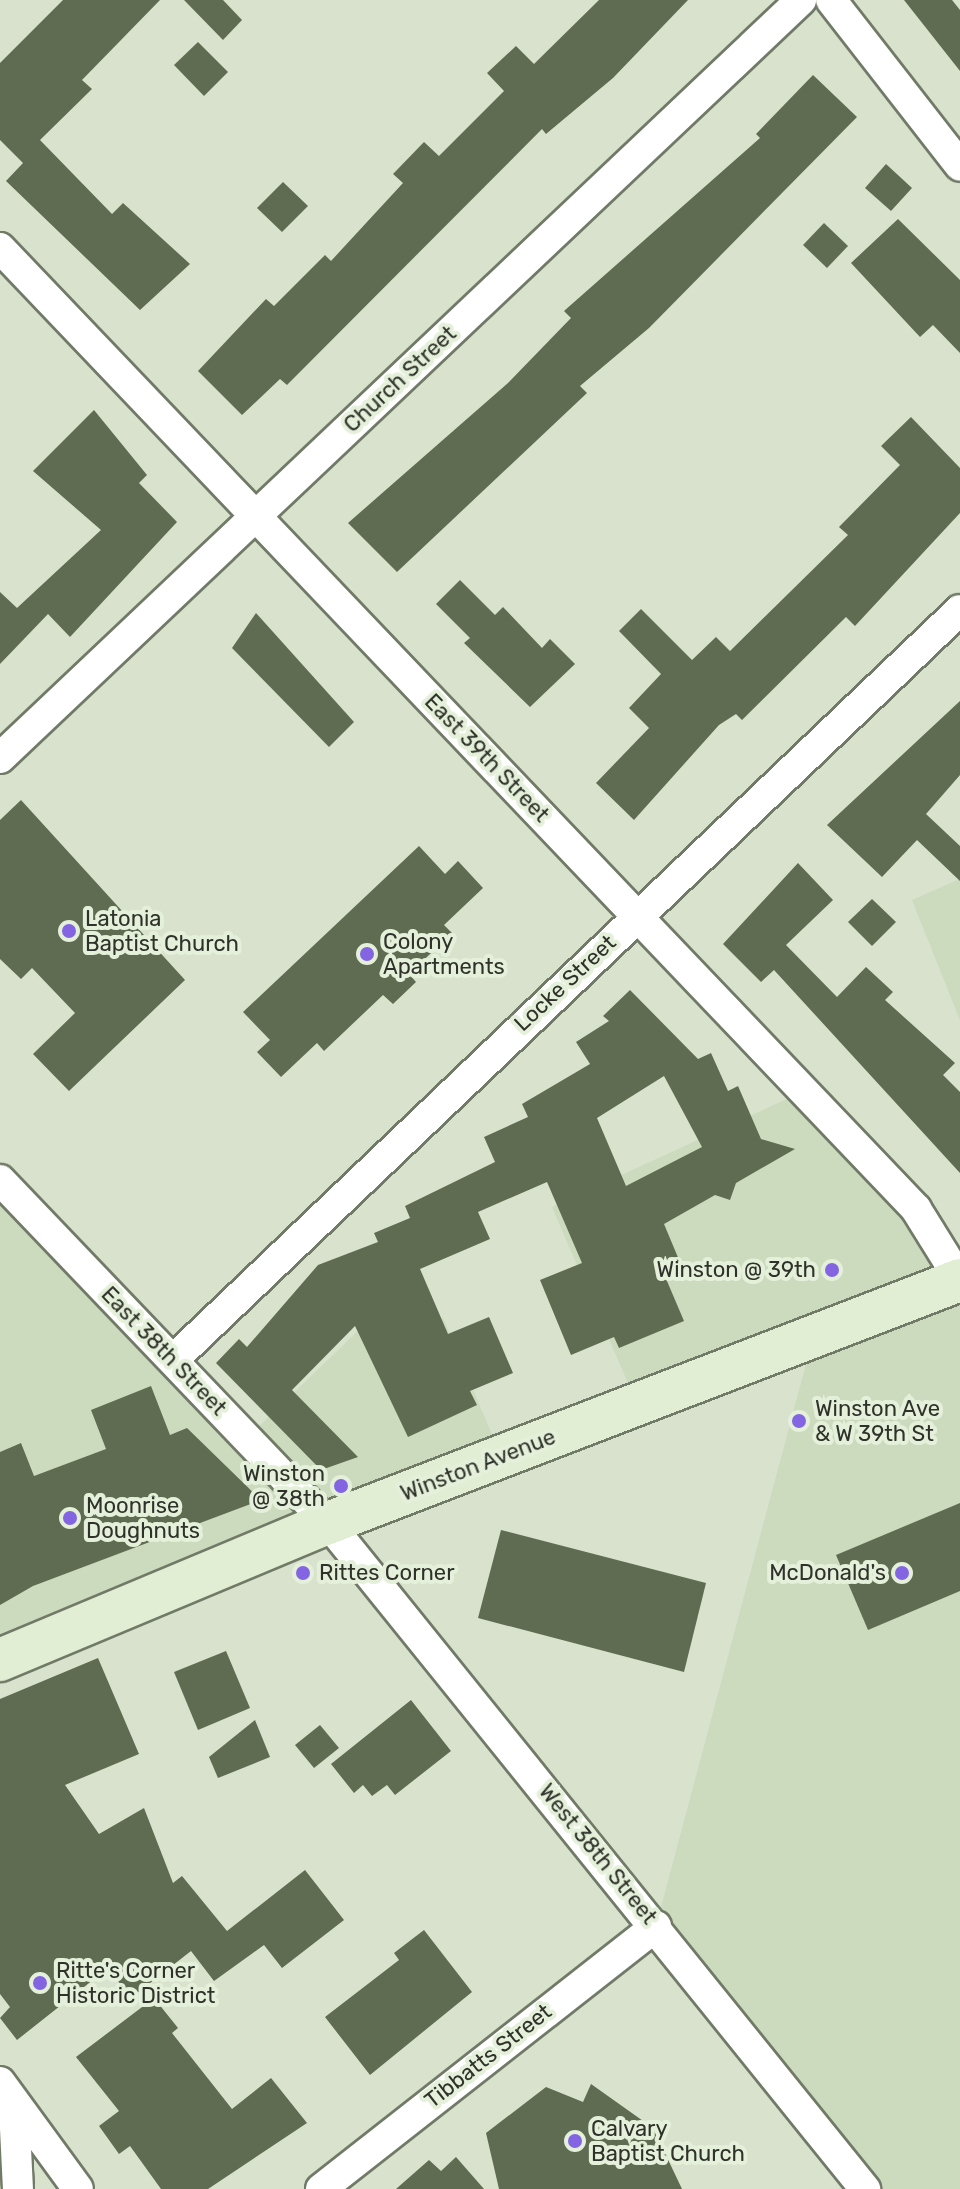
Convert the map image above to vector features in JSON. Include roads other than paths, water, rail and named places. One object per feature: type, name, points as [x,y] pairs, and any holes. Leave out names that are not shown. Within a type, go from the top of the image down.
[{"type":"main road","name":"Winston Avenue","points":[[0,1660],[328,1523],[960,1280]]},
{"type":"street","name":"Church Street","points":[[0,758],[801,0]]},
{"type":"street","points":[[831,0],[960,166]]},
{"type":"street","name":"East 39th Street","points":[[0,248],[916,1209],[960,1280]]},
{"type":"street","name":"Locke Street","points":[[173,1360],[960,610]]},
{"type":"street","name":"East 38th Street","points":[[0,1180],[328,1523]]},
{"type":"street","name":"West 38th Street","points":[[328,1523],[865,2189]]},
{"type":"street","name":"Tibbatts Street","points":[[321,2189],[656,1926]]},
{"type":"street","points":[[6,2090],[21,2140],[18,2189]]},
{"type":"street","points":[[6,2090],[78,2189]]},
{"type":"place","name":"Latonia Baptist Church","points":[[69,931]]},
{"type":"place","name":"Colony Apartments","points":[[367,954]]},
{"type":"place","name":"Winston @ 39th","points":[[832,1270]]},
{"type":"place","name":"Winston Ave & W 39th St","points":[[799,1421]]},
{"type":"place","name":"Winston @ 38th","points":[[341,1486]]},
{"type":"place","name":"Moonrise Doughnuts","points":[[70,1518]]},
{"type":"place","name":"Rittes Corner","points":[[303,1573]]},
{"type":"place","name":"McDonald's","points":[[902,1573]]},
{"type":"place","name":"Ritte's Corner Historic District","points":[[40,1983]]},
{"type":"place","name":"Calvary Baptist Church","points":[[575,2141]]}]
